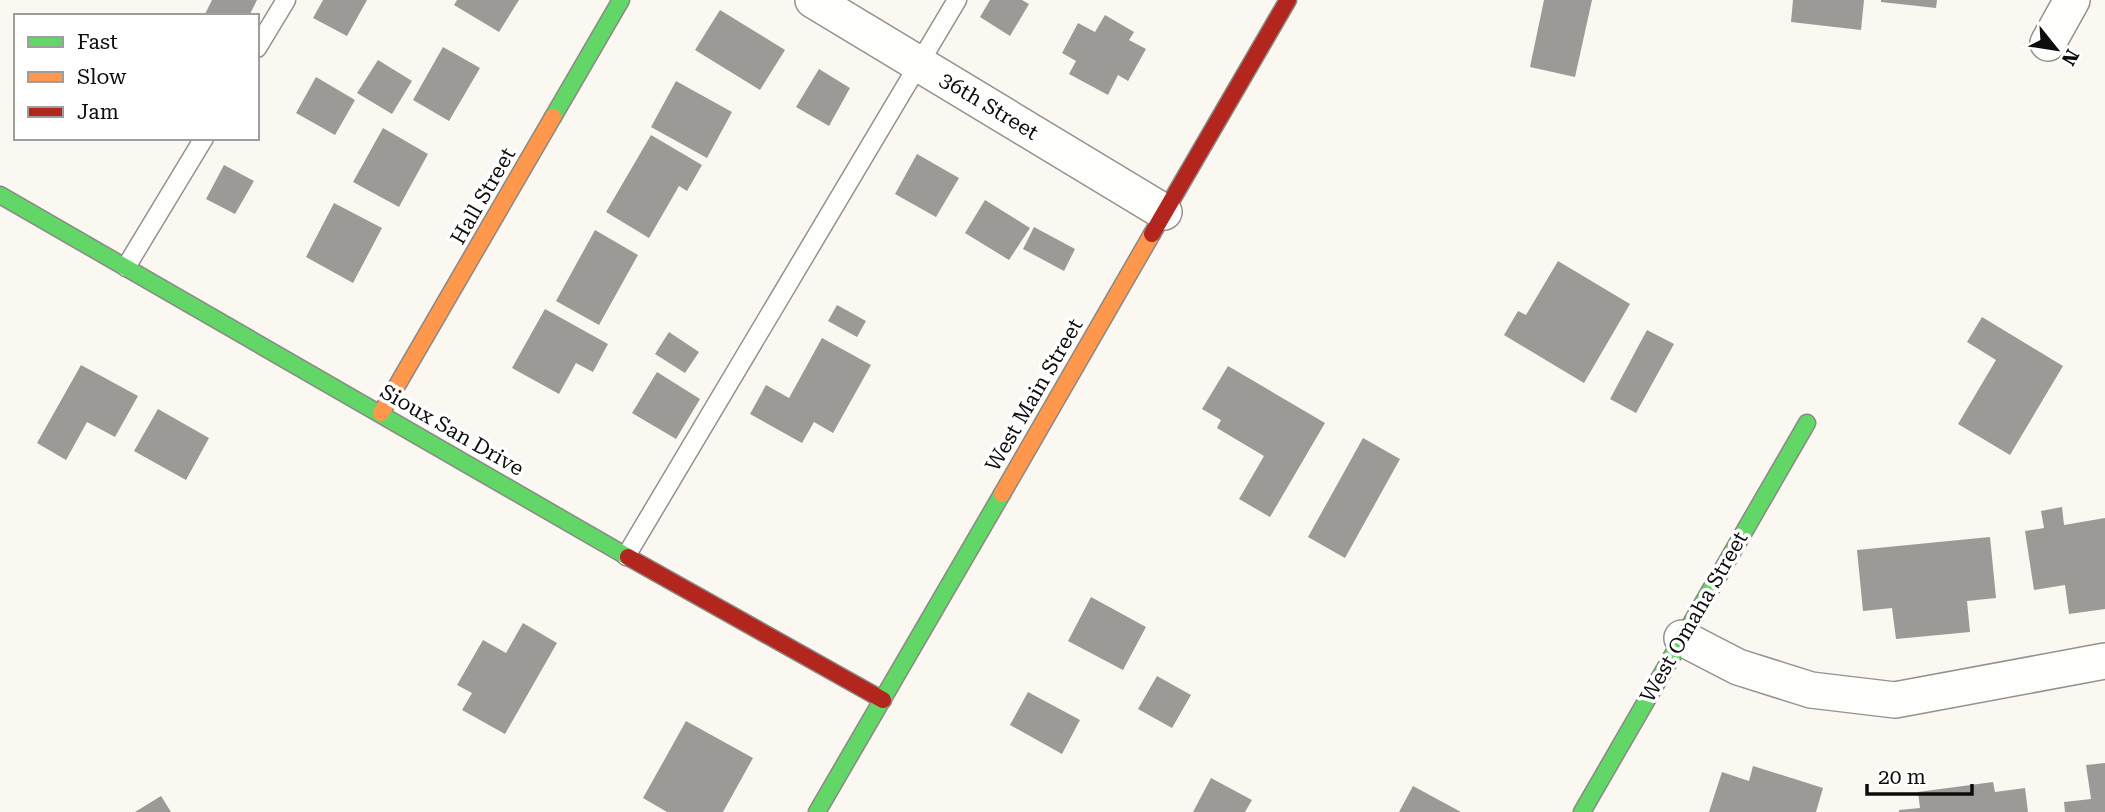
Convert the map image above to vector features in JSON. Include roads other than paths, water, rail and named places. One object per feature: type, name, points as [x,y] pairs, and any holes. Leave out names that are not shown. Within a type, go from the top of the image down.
[{"type":"street","name":"Hall Street","points":[[381,413],[621,0]]},
{"type":"street","name":"36th Street","points":[[813,0],[1164,212]]},
{"type":"street","name":"West Main Street","points":[[817,812],[1288,0]]},
{"type":"street","points":[[2048,43],[2072,0]]},
{"type":"street","name":"Sioux San Drive","points":[[0,195],[626,556],[883,700]]},
{"type":"street","name":"West Omaha Street","points":[[1582,812],[1807,423]]},
{"type":"street","points":[[1682,638],[1738,667],[1811,690],[1895,700],[2105,662]]},
{"type":"lane","points":[[259,45],[286,0]]},
{"type":"lane","points":[[626,556],[957,0]]},
{"type":"lane","points":[[126,267],[203,140]]}]
